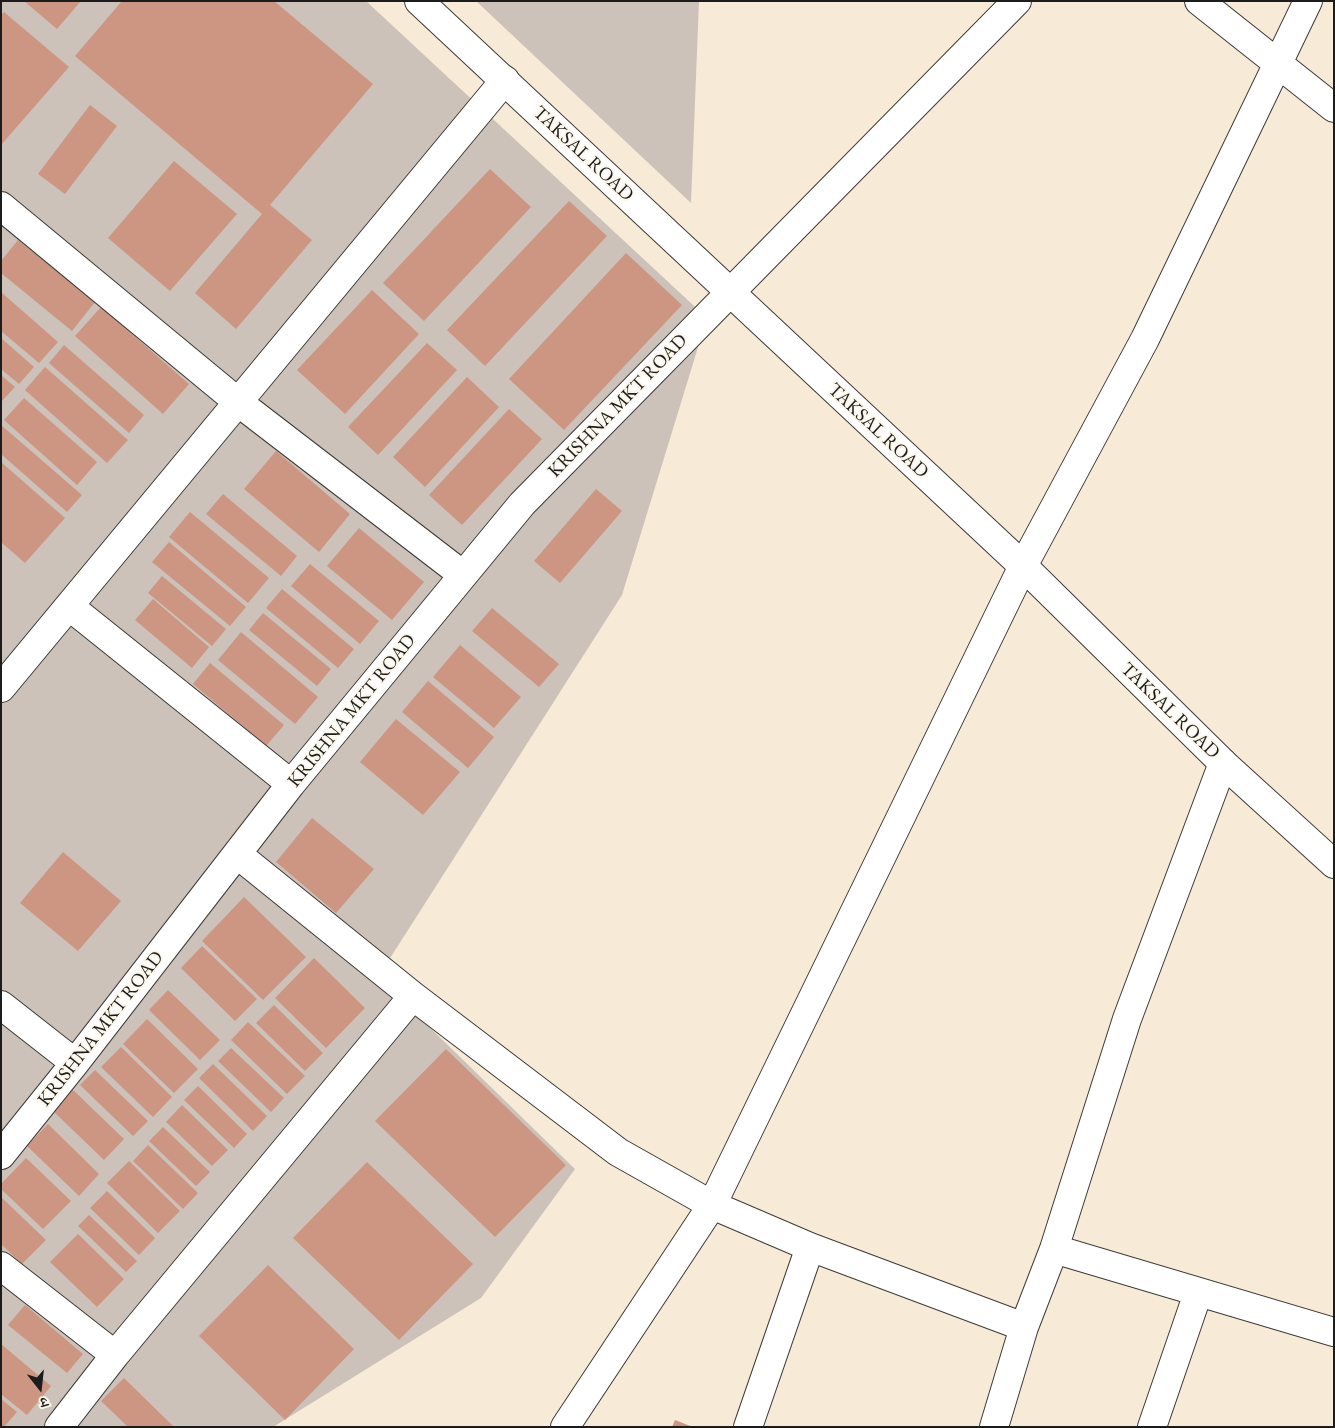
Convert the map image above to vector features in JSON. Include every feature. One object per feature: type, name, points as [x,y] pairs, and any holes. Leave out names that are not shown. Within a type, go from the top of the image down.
[{"type":"street","name":"TAKSAL ROAD","points":[[419,1],[1023,566],[1223,763],[1334,864]]},
{"type":"street","name":"KRISHNA MKT ROAD","points":[[1,1155],[76,1064],[291,784],[522,504],[1017,1]]},
{"type":"street","points":[[1199,1],[1278,66],[1334,108]]},
{"type":"street","points":[[566,1427],[712,1205],[1023,566],[1145,339],[1308,1]]},
{"type":"street","points":[[1,688],[504,80]]},
{"type":"street","points":[[3,210],[238,402],[463,574]]},
{"type":"street","points":[[69,606],[291,784]]},
{"type":"street","points":[[994,1427],[1024,1327],[1054,1249],[1127,1019],[1223,763]]},
{"type":"street","points":[[238,854],[413,996],[618,1152],[712,1205],[810,1247],[1024,1327]]},
{"type":"street","points":[[59,1427],[115,1355],[413,996]]},
{"type":"street","points":[[1,1005],[76,1064]]},
{"type":"street","points":[[748,1427],[810,1247]]},
{"type":"street","points":[[1054,1249],[1334,1332]]},
{"type":"street","points":[[1,1266],[115,1355]]},
{"type":"street","points":[[1152,1427],[1198,1293]]},
{"type":"shaded area","points":[[1,1],[366,1],[707,318],[622,595],[378,977],[575,1169],[481,1298],[273,1427],[1,1427]]},
{"type":"shaded area","points":[[476,1],[699,1],[691,203]]},
{"type":"building","points":[[24,1],[81,1],[57,29]]},
{"type":"building","points":[[122,1],[274,1],[373,84],[270,205],[312,240],[236,329],[195,293],[262,214],[75,56]]},
{"type":"building","points":[[4,12],[69,67],[1,145],[1,15]]},
{"type":"building","points":[[90,105],[117,126],[65,194],[38,174]]},
{"type":"building","points":[[174,161],[237,214],[170,291],[108,238]]},
{"type":"building","points":[[490,169],[531,207],[424,321],[383,283]]},
{"type":"building","points":[[569,201],[607,236],[485,366],[447,330]]},
{"type":"building","points":[[18,240],[95,302],[72,331],[1,273],[1,261]]},
{"type":"building","points":[[626,253],[682,305],[564,430],[509,379]]},
{"type":"building","points":[[372,290],[419,334],[345,414],[297,370]]},
{"type":"building","points":[[1,292],[58,342],[39,363],[1,331]]},
{"type":"building","points":[[101,307],[189,384],[163,414],[75,336]]},
{"type":"building","points":[[1,338],[34,367],[19,384],[1,369]]},
{"type":"building","points":[[427,343],[457,370],[378,455],[348,427]]},
{"type":"building","points":[[64,345],[144,415],[129,433],[49,363]]},
{"type":"building","points":[[45,367],[128,440],[107,463],[25,390]]},
{"type":"building","points":[[1,375],[15,387],[1,402]]},
{"type":"building","points":[[467,377],[499,407],[425,487],[393,457]]},
{"type":"building","points":[[24,398],[97,462],[77,485],[4,420]]},
{"type":"building","points":[[509,409],[542,439],[462,525],[429,495]]},
{"type":"building","points":[[1,425],[82,495],[67,512],[1,454]]},
{"type":"building","points":[[276,451],[350,514],[319,552],[244,489]]},
{"type":"building","points":[[1,462],[65,518],[25,563],[1,542]]},
{"type":"building","points":[[596,489],[622,511],[560,583],[534,561]]},
{"type":"building","points":[[223,494],[297,556],[281,576],[206,514]]},
{"type":"building","points":[[190,512],[269,578],[248,603],[169,537]]},
{"type":"building","points":[[359,528],[424,582],[392,620],[327,566]]},
{"type":"building","points":[[169,542],[246,607],[230,626],[152,562]]},
{"type":"building","points":[[310,564],[379,621],[360,644],[291,586]]},
{"type":"building","points":[[162,576],[226,629],[212,646],[148,593]]},
{"type":"building","points":[[282,589],[354,649],[338,668],[266,608]]},
{"type":"building","points":[[153,599],[209,647],[192,668],[135,620]]},
{"type":"building","points":[[492,608],[559,664],[539,687],[472,631]]},
{"type":"building","points":[[263,613],[331,669],[317,686],[249,630]]},
{"type":"building","points":[[241,632],[318,697],[295,724],[218,660]]},
{"type":"building","points":[[460,645],[521,697],[494,728],[433,677]]},
{"type":"building","points":[[210,663],[284,725],[266,746],[193,684]]},
{"type":"building","points":[[428,681],[494,737],[468,768],[402,712]]},
{"type":"building","points":[[396,719],[460,772],[423,815],[360,762]]},
{"type":"building","points":[[312,818],[374,869],[336,913],[276,862]]},
{"type":"building","points":[[63,852],[121,901],[78,951],[20,903]]},
{"type":"building","points":[[244,897],[306,957],[263,1000],[202,941]]},
{"type":"building","points":[[202,946],[257,999],[235,1021],[181,968]]},
{"type":"building","points":[[314,958],[365,1008],[326,1048],[275,998]]},
{"type":"building","points":[[168,990],[220,1040],[200,1060],[149,1010]]},
{"type":"building","points":[[274,1005],[323,1053],[305,1071],[256,1023]]},
{"type":"building","points":[[147,1019],[198,1069],[174,1093],[123,1044]]},
{"type":"building","points":[[248,1022],[305,1076],[287,1094],[231,1040]]},
{"type":"building","points":[[121,1047],[172,1097],[153,1117],[101,1067]]},
{"type":"building","points":[[231,1048],[284,1098],[271,1112],[218,1061]]},
{"type":"building","points":[[446,1049],[566,1165],[495,1237],[375,1121]]},
{"type":"building","points":[[213,1064],[267,1116],[253,1131],[199,1078]]},
{"type":"building","points":[[95,1070],[148,1121],[133,1136],[80,1085]]},
{"type":"building","points":[[198,1086],[247,1134],[234,1148],[184,1100]]},
{"type":"building","points":[[72,1089],[124,1139],[104,1160],[52,1110]]},
{"type":"building","points":[[182,1105],[228,1150],[212,1166],[166,1122]]},
{"type":"building","points":[[48,1124],[99,1174],[79,1196],[27,1146]]},
{"type":"building","points":[[163,1127],[210,1172],[196,1186],[149,1141]]},
{"type":"building","points":[[148,1145],[198,1193],[183,1209],[133,1161]]},
{"type":"building","points":[[26,1158],[71,1201],[43,1229],[1,1189],[1,1184]]},
{"type":"building","points":[[129,1161],[180,1211],[158,1233],[107,1183]]},
{"type":"building","points":[[367,1162],[473,1264],[399,1340],[293,1238]]},
{"type":"building","points":[[107,1191],[155,1238],[139,1255],[90,1208]]},
{"type":"building","points":[[1,1197],[46,1240],[22,1264],[1,1244]]},
{"type":"building","points":[[89,1215],[137,1261],[126,1272],[78,1226]]},
{"type":"building","points":[[78,1234],[124,1279],[97,1307],[50,1262]]},
{"type":"building","points":[[268,1265],[354,1349],[285,1420],[199,1336]]},
{"type":"building","points":[[25,1305],[83,1354],[67,1373],[8,1325]]},
{"type":"building","points":[[1,1344],[51,1386],[27,1415],[1,1394]]},
{"type":"building","points":[[124,1378],[174,1427],[128,1427],[101,1401]]},
{"type":"building","points":[[1,1399],[17,1412],[4,1427],[1,1427]]},
{"type":"building","points":[[675,1420],[693,1427],[672,1427]]}]
